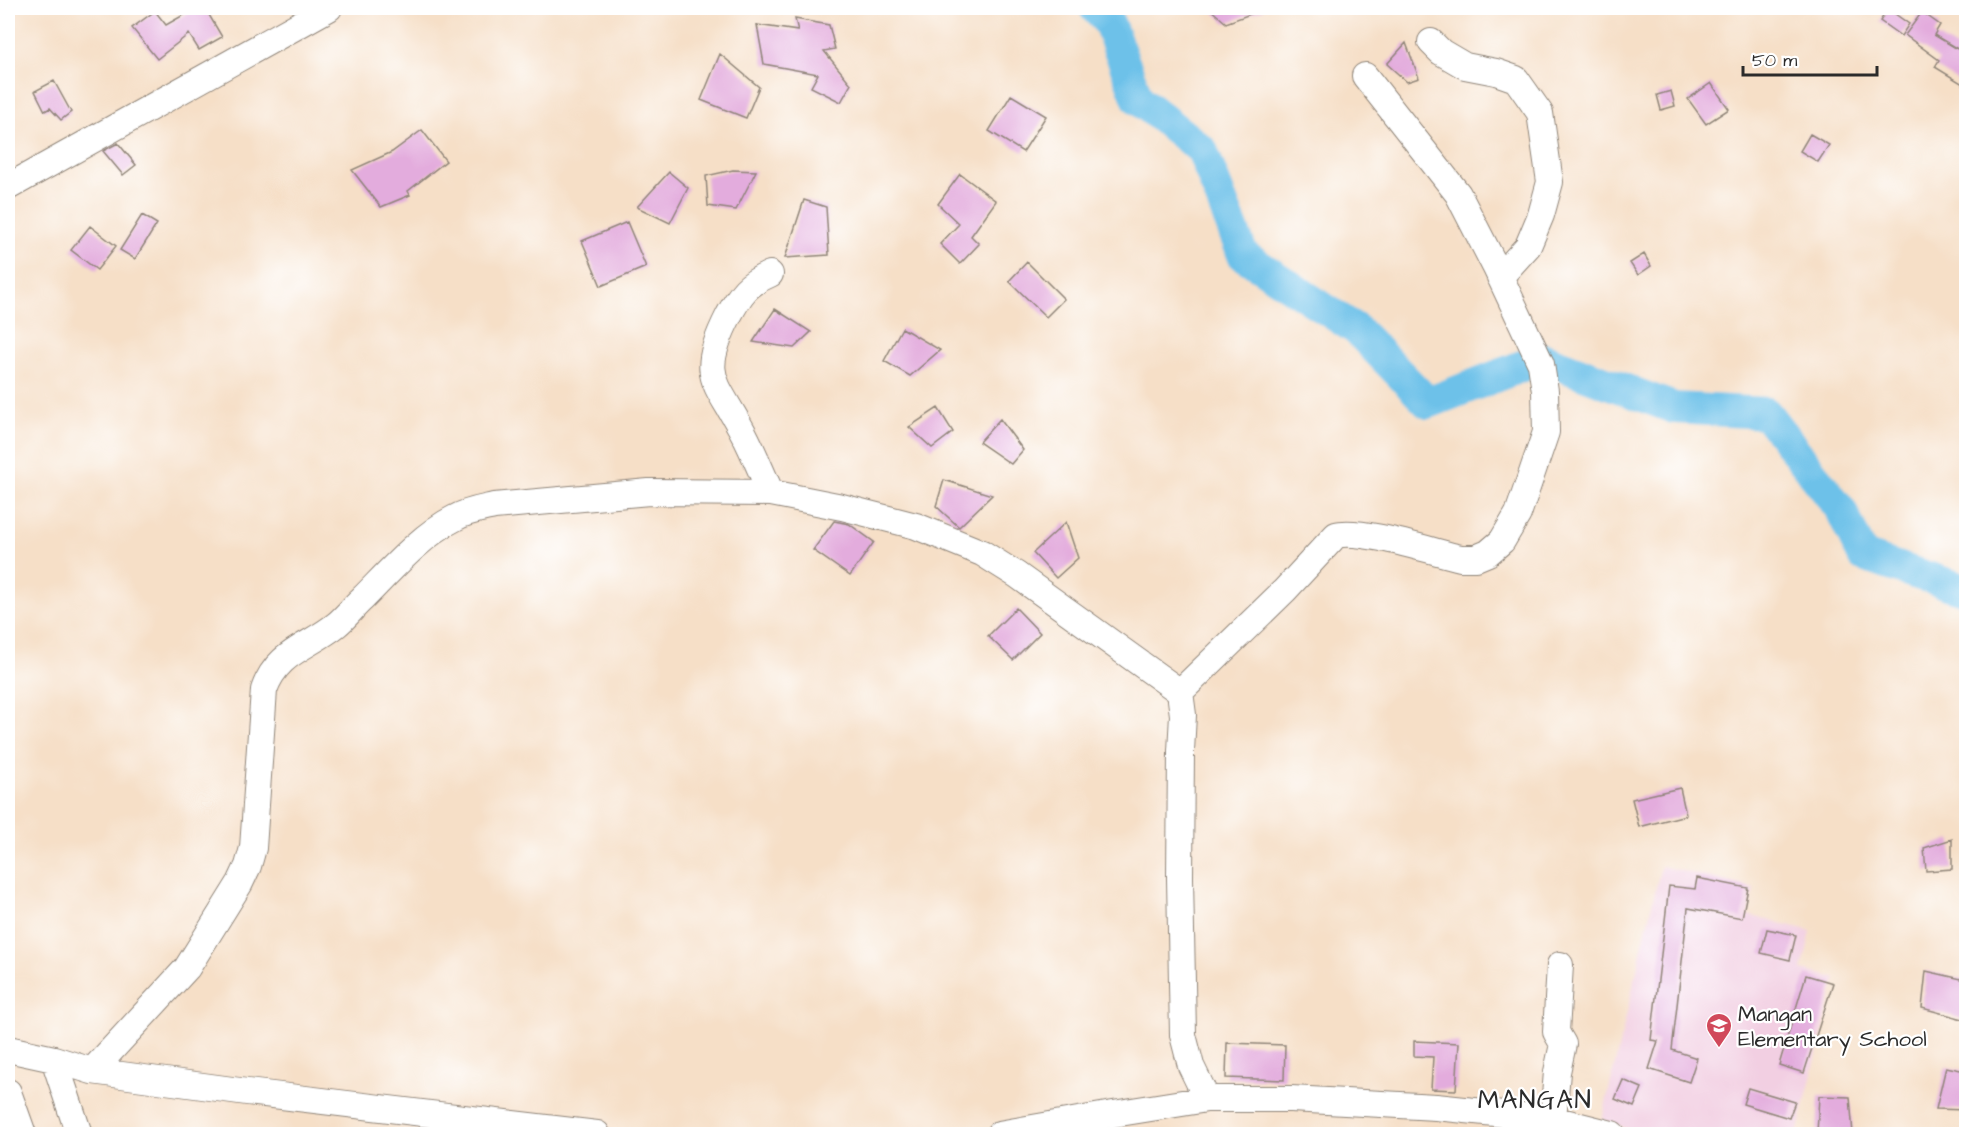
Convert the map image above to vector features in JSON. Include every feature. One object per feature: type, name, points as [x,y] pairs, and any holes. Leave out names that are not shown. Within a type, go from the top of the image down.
[{"type":"street","points":[[8,187],[328,8]]},
{"type":"street","points":[[1431,42],[1441,52],[1465,66],[1496,72],[1516,79],[1540,113],[1550,182],[1541,215],[1528,246],[1500,277]]},
{"type":"street","points":[[1180,692],[1285,590],[1336,535],[1345,532],[1461,558],[1476,558],[1488,553],[1502,541],[1518,514],[1546,432],[1545,391],[1541,364],[1458,194],[1365,76]]},
{"type":"street","points":[[770,274],[746,287],[739,297],[713,353],[711,365],[719,393],[744,433],[771,494]]},
{"type":"street","points":[[92,1071],[186,968],[240,883],[248,866],[253,848],[264,690],[274,668],[287,656],[338,624],[412,551],[440,527],[472,511],[494,506],[649,492],[771,494],[842,507],[916,526],[982,553],[1017,575],[1180,692],[1183,716],[1180,878],[1183,1035],[1191,1066],[1207,1099]]},
{"type":"street","points":[[1553,1119],[1557,1072],[1563,1044],[1556,1032],[1560,965]]},
{"type":"street","points":[[8,1049],[54,1059],[92,1071],[259,1094],[597,1134]]},
{"type":"street","points":[[54,1059],[79,1134]]},
{"type":"street","points":[[8,1092],[23,1134]]},
{"type":"street","points":[[999,1134],[1107,1114],[1207,1099],[1291,1099],[1436,1107],[1553,1119],[1612,1134]]},
{"type":"shaded area","name":"Mangan Elementary School","points":[[1661,866],[1754,888],[1748,915],[1811,931],[1802,970],[1836,978],[1797,1134],[1643,1134],[1602,1120]]},
{"type":"building","points":[[196,8],[205,8],[222,37],[199,50],[189,34],[157,59],[132,28],[155,11],[166,25]]},
{"type":"building","points":[[1209,8],[1264,8],[1264,9],[1226,23]]},
{"type":"building","points":[[1888,9],[1909,24],[1901,36],[1880,21]]},
{"type":"building","points":[[1922,12],[1940,25],[1934,35],[1966,54],[1966,86],[1935,67],[1939,60],[1905,35]]},
{"type":"building","points":[[795,19],[829,25],[835,49],[824,51],[851,84],[841,102],[811,87],[818,74],[764,64],[757,25],[798,31]]},
{"type":"building","points":[[1406,43],[1419,78],[1407,82],[1387,64]]},
{"type":"building","points":[[720,54],[759,87],[746,118],[701,100]]},
{"type":"building","points":[[54,81],[71,112],[61,120],[50,108],[45,111],[35,91]]},
{"type":"building","points":[[1711,83],[1729,109],[1706,124],[1688,99]]},
{"type":"building","points":[[1671,91],[1675,106],[1661,110],[1657,95]]},
{"type":"building","points":[[1011,95],[1046,116],[1023,152],[989,131]]},
{"type":"building","points":[[422,130],[446,161],[408,191],[410,195],[381,207],[352,170],[392,152]]},
{"type":"building","points":[[1810,134],[1829,145],[1818,162],[1800,151]]},
{"type":"building","points":[[118,143],[136,165],[123,175],[103,151]]},
{"type":"building","points":[[733,170],[756,171],[736,210],[708,206],[706,176]]},
{"type":"building","points":[[669,172],[688,188],[670,223],[637,207]]},
{"type":"building","points":[[960,174],[996,201],[971,236],[979,244],[960,264],[940,244],[959,224],[938,204]]},
{"type":"building","points":[[804,200],[826,207],[829,255],[785,258]]},
{"type":"building","points":[[142,215],[157,224],[135,259],[120,250]]},
{"type":"building","points":[[627,222],[646,267],[601,286],[582,241]]},
{"type":"building","points":[[90,226],[116,246],[97,270],[71,250]]},
{"type":"building","points":[[1644,254],[1651,266],[1638,275],[1630,263]]},
{"type":"building","points":[[1027,262],[1064,299],[1046,317],[1009,281]]},
{"type":"building","points":[[775,309],[811,332],[794,348],[753,342]]},
{"type":"building","points":[[902,328],[940,350],[910,376],[884,361]]},
{"type":"building","points":[[938,408],[953,432],[932,448],[909,427]]},
{"type":"building","points":[[1000,419],[1023,450],[1011,464],[979,442]]},
{"type":"building","points":[[944,480],[992,495],[959,527],[936,506]]},
{"type":"building","points":[[834,521],[849,524],[874,542],[850,576],[813,550]]},
{"type":"building","points":[[1066,522],[1078,558],[1056,578],[1033,553]]},
{"type":"building","points":[[1016,608],[1040,633],[1013,660],[988,636]]},
{"type":"building","points":[[1680,788],[1686,815],[1639,827],[1632,799]]},
{"type":"building","points":[[1952,839],[1952,869],[1926,871],[1924,848]]},
{"type":"building","points":[[1697,878],[1748,888],[1742,918],[1688,908],[1672,1050],[1697,1058],[1689,1082],[1649,1069],[1658,1041],[1651,1040],[1669,886],[1695,889]]},
{"type":"building","points":[[1767,929],[1796,935],[1790,960],[1761,953]]},
{"type":"building","points":[[1926,971],[1966,980],[1966,1010],[1963,1019],[1922,1008]]},
{"type":"building","points":[[1806,975],[1833,983],[1804,1073],[1779,1065]]},
{"type":"building","points":[[1414,1041],[1459,1043],[1456,1090],[1431,1089],[1433,1057],[1414,1056]]},
{"type":"building","points":[[1227,1043],[1285,1045],[1284,1080],[1226,1078]]},
{"type":"building","points":[[1946,1067],[1966,1071],[1966,1110],[1936,1109]]},
{"type":"building","points":[[1623,1080],[1642,1088],[1634,1107],[1615,1099]]},
{"type":"building","points":[[1748,1088],[1795,1102],[1789,1118],[1743,1104]]},
{"type":"building","points":[[1819,1096],[1850,1097],[1853,1134],[1817,1134]]},
{"type":"waterway","points":[[1095,8],[1109,23],[1138,99],[1202,150],[1243,255],[1357,330],[1428,403],[1535,361]]},
{"type":"waterway","points":[[1544,359],[1674,408],[1766,413],[1841,510],[1863,556],[1966,590]]},
{"type":"place","name":"Mangan Elementary School","points":[[1719,1049]]},
{"type":"district","name":"MANGAN","points":[[1535,1099]]}]
